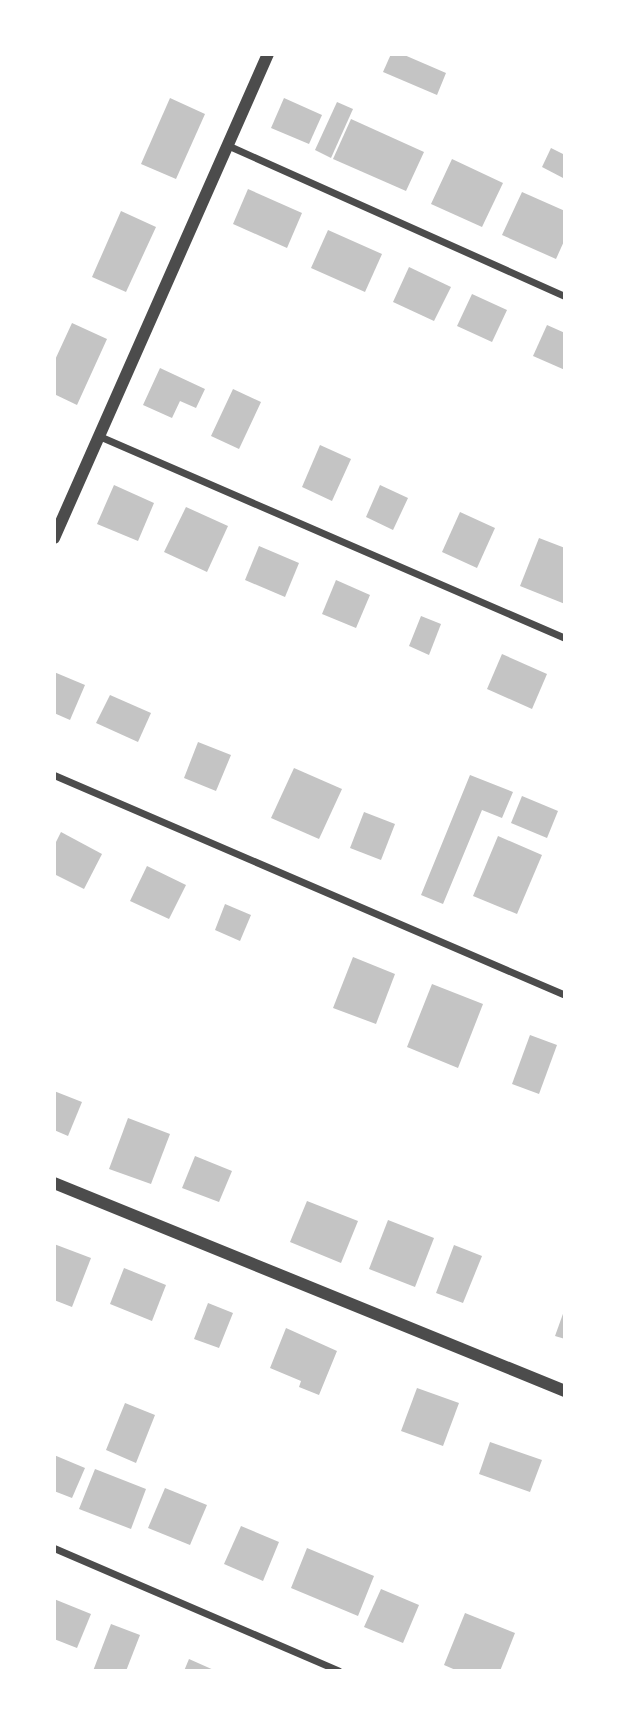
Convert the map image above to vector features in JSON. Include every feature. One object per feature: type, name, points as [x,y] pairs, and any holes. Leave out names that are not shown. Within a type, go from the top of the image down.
[{"type":"street","points":[[54,538],[268,54]]},
{"type":"street","points":[[227,145],[565,296]]},
{"type":"street","points":[[99,436],[565,638]]},
{"type":"street","points":[[54,775],[565,995]]},
{"type":"street","points":[[54,1183],[565,1391]]},
{"type":"street","points":[[54,1548],[339,1671]]},
{"type":"building","points":[[391,54],[402,54],[446,73],[437,95],[383,72]]},
{"type":"building","points":[[170,98],[205,114],[176,179],[141,164]]},
{"type":"building","points":[[284,98],[322,115],[309,144],[271,128]]},
{"type":"building","points":[[337,102],[353,109],[331,158],[315,150]]},
{"type":"building","points":[[351,119],[424,152],[406,191],[333,159]]},
{"type":"building","points":[[551,148],[565,155],[565,179],[542,167]]},
{"type":"building","points":[[452,159],[503,183],[482,227],[431,204]]},
{"type":"building","points":[[248,189],[302,213],[287,248],[233,224]]},
{"type":"building","points":[[522,192],[565,211],[565,239],[556,259],[502,235]]},
{"type":"building","points":[[121,211],[156,227],[126,292],[92,277]]},
{"type":"building","points":[[328,230],[382,254],[365,292],[311,268]]},
{"type":"building","points":[[409,267],[451,287],[434,321],[393,302]]},
{"type":"building","points":[[472,294],[507,310],[492,342],[457,326]]},
{"type":"building","points":[[72,323],[107,339],[77,405],[54,394],[54,362]]},
{"type":"building","points":[[547,325],[565,333],[565,370],[533,356]]},
{"type":"building","points":[[160,368],[205,389],[196,408],[180,401],[172,418],[143,405]]},
{"type":"building","points":[[233,389],[261,402],[239,449],[211,436]]},
{"type":"building","points":[[320,445],[351,459],[332,501],[302,487]]},
{"type":"building","points":[[114,485],[154,503],[138,541],[97,524]]},
{"type":"building","points":[[380,485],[408,498],[393,530],[366,517]]},
{"type":"building","points":[[186,507],[228,526],[207,572],[164,552]]},
{"type":"building","points":[[460,512],[495,528],[477,568],[442,552]]},
{"type":"building","points":[[539,538],[565,548],[565,604],[520,586]]},
{"type":"building","points":[[259,546],[299,563],[285,597],[245,580]]},
{"type":"building","points":[[336,580],[370,595],[356,628],[322,614]]},
{"type":"building","points":[[421,616],[441,624],[429,655],[409,646]]},
{"type":"building","points":[[502,654],[547,674],[532,709],[487,689]]},
{"type":"building","points":[[54,672],[85,685],[70,720],[54,713]]},
{"type":"building","points":[[110,695],[151,713],[138,742],[96,723]]},
{"type":"building","points":[[198,742],[231,755],[216,791],[184,778]]},
{"type":"building","points":[[294,768],[342,789],[319,839],[271,818]]},
{"type":"building","points":[[470,775],[513,792],[502,818],[482,810],[443,904],[421,895]]},
{"type":"building","points":[[522,796],[558,811],[547,838],[511,823]]},
{"type":"building","points":[[364,812],[395,824],[381,860],[350,848]]},
{"type":"building","points":[[61,832],[102,854],[84,889],[54,874],[54,846]]},
{"type":"building","points":[[498,836],[542,855],[517,914],[473,896]]},
{"type":"building","points":[[147,866],[186,885],[169,919],[130,901]]},
{"type":"building","points":[[225,904],[251,915],[240,941],[215,930]]},
{"type":"building","points":[[353,957],[395,974],[376,1024],[333,1008]]},
{"type":"building","points":[[432,984],[483,1004],[458,1068],[407,1047]]},
{"type":"building","points":[[530,1035],[557,1045],[539,1094],[512,1084]]},
{"type":"building","points":[[54,1091],[82,1102],[68,1136],[54,1130]]},
{"type":"building","points":[[128,1118],[170,1134],[151,1184],[109,1169]]},
{"type":"building","points":[[195,1156],[232,1171],[219,1202],[182,1188]]},
{"type":"building","points":[[307,1201],[358,1221],[341,1263],[290,1242]]},
{"type":"building","points":[[388,1220],[434,1238],[415,1287],[369,1269]]},
{"type":"building","points":[[54,1244],[91,1258],[72,1307],[54,1300]]},
{"type":"building","points":[[454,1245],[482,1256],[463,1303],[436,1293]]},
{"type":"building","points":[[124,1268],[166,1285],[152,1321],[110,1304]]},
{"type":"building","points":[[208,1303],[233,1313],[219,1348],[194,1339]]},
{"type":"building","points":[[565,1311],[565,1339],[555,1336]]},
{"type":"building","points":[[286,1328],[337,1351],[319,1395],[299,1387],[301,1381],[270,1368]]},
{"type":"building","points":[[417,1388],[459,1403],[443,1446],[401,1431]]},
{"type":"building","points":[[125,1403],[155,1415],[136,1463],[106,1450]]},
{"type":"building","points":[[490,1442],[542,1460],[530,1492],[479,1474]]},
{"type":"building","points":[[54,1455],[85,1468],[72,1498],[54,1491]]},
{"type":"building","points":[[95,1469],[146,1489],[131,1529],[79,1509]]},
{"type":"building","points":[[165,1488],[207,1505],[190,1545],[148,1528]]},
{"type":"building","points":[[241,1526],[279,1542],[263,1581],[224,1564]]},
{"type":"building","points":[[307,1548],[374,1576],[358,1616],[291,1588]]},
{"type":"building","points":[[381,1589],[419,1605],[403,1643],[364,1627]]},
{"type":"building","points":[[54,1599],[91,1614],[77,1648],[54,1639]]},
{"type":"building","points":[[465,1613],[515,1633],[500,1671],[458,1671],[444,1665]]},
{"type":"building","points":[[111,1624],[140,1635],[126,1671],[93,1671]]},
{"type":"building","points":[[189,1659],[216,1671],[184,1671]]}]
